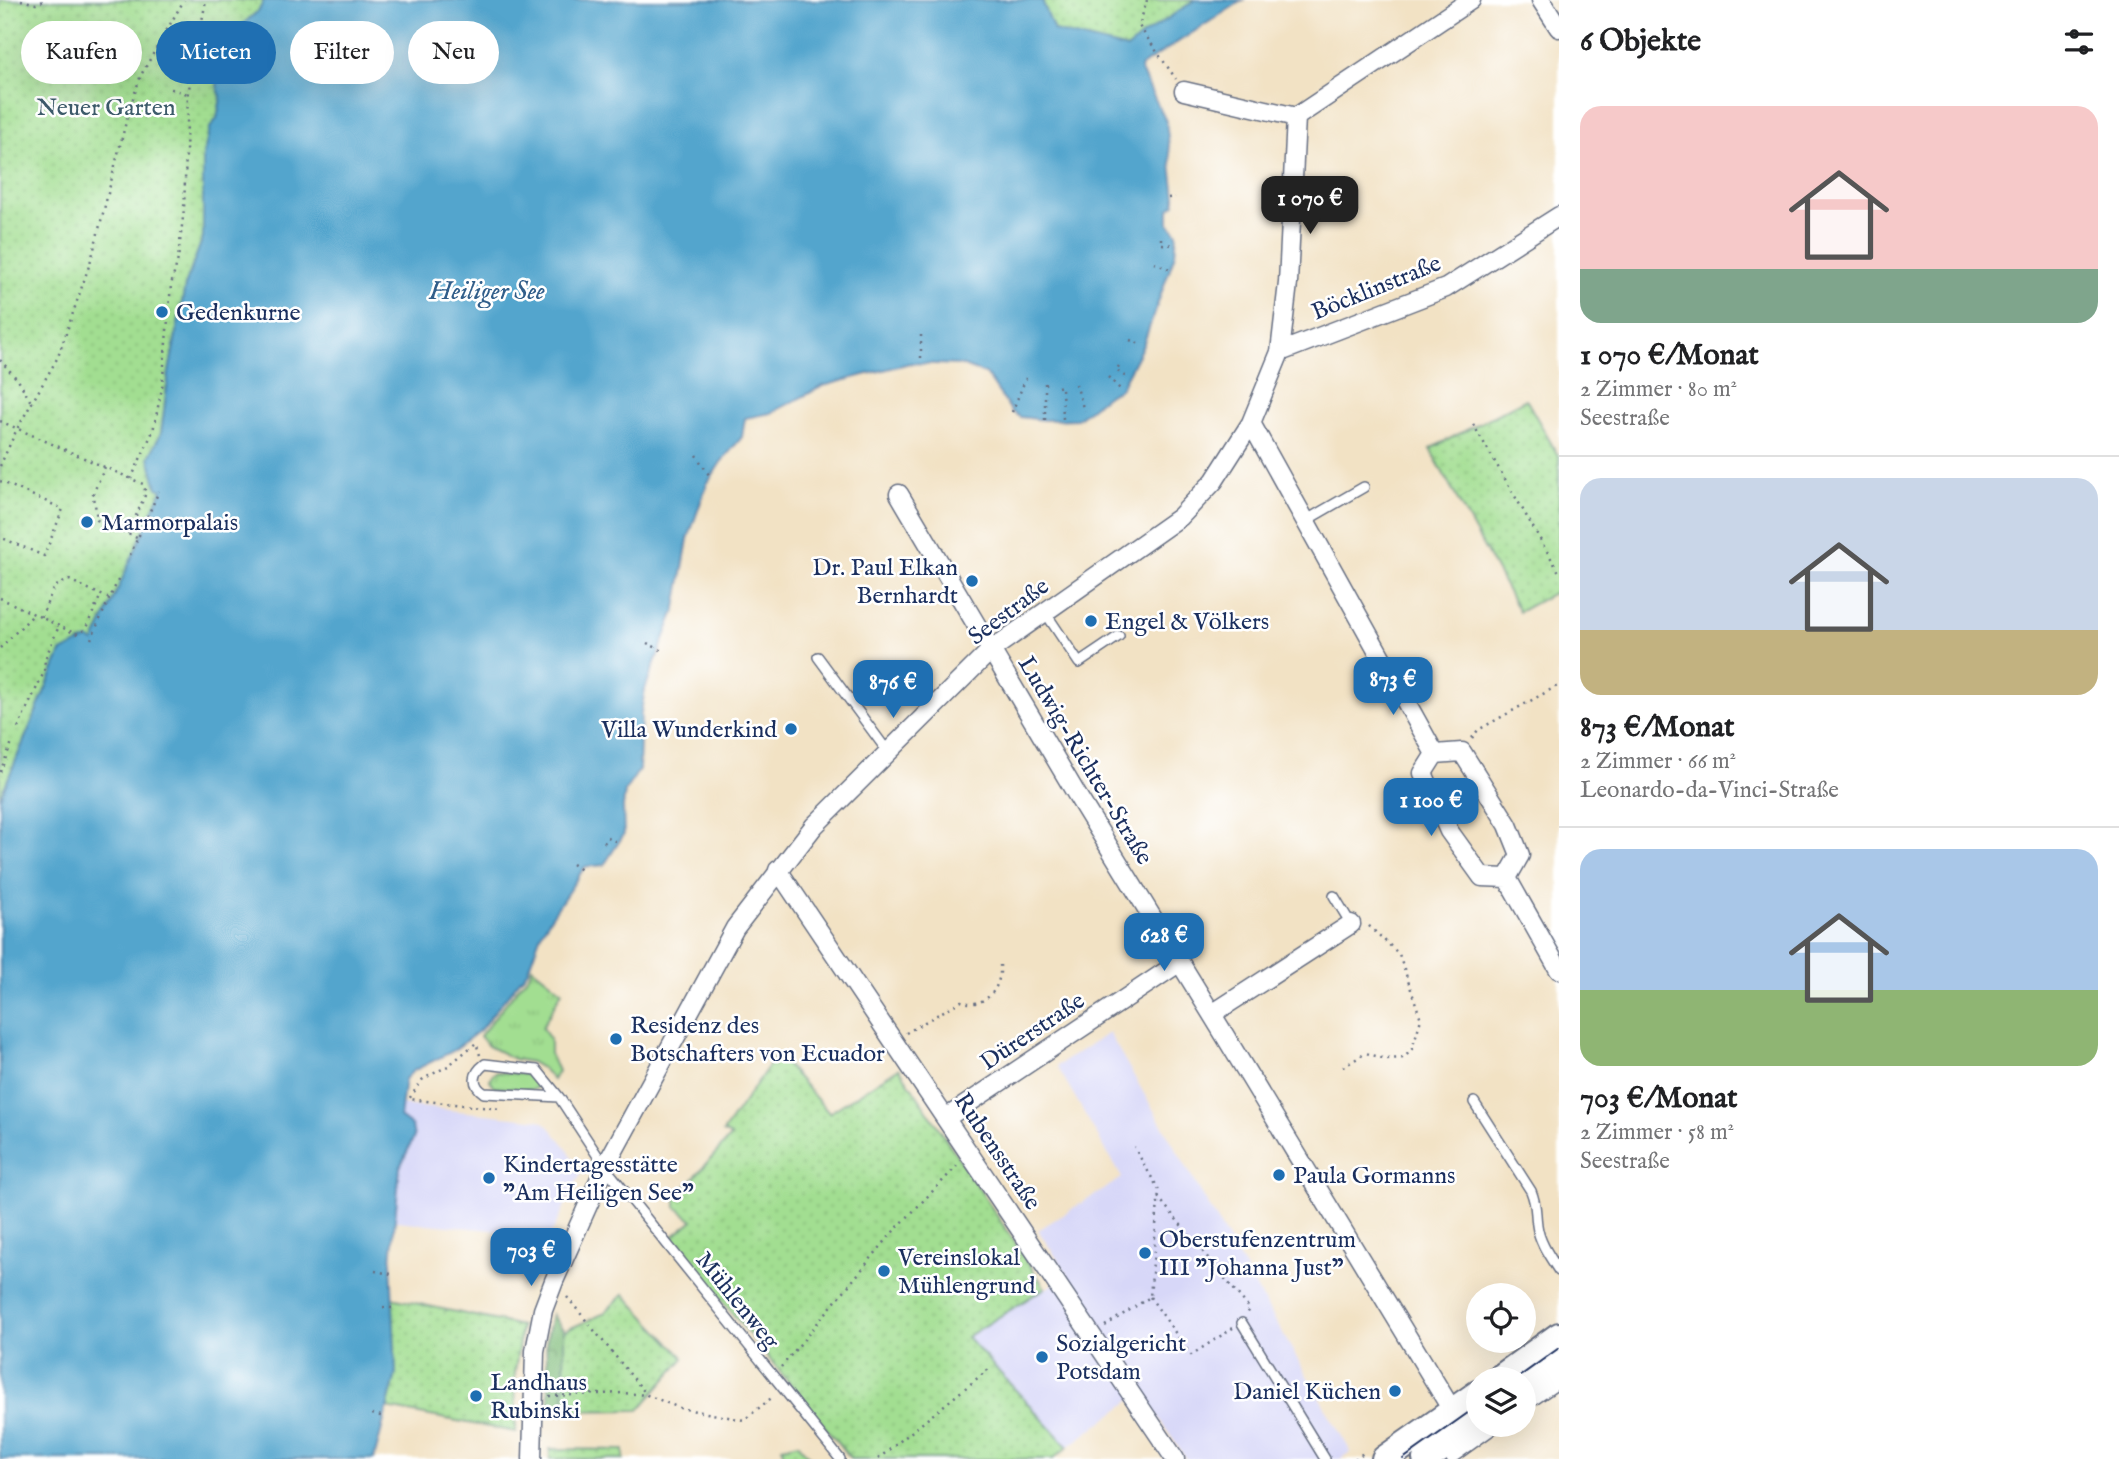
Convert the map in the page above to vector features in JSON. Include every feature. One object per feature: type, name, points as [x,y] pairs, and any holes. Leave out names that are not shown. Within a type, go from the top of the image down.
[{"type":"main road","points":[[1516,1367],[1559,1336]]},
{"type":"main road","points":[[1536,1379],[1559,1363]]},
{"type":"main road","points":[[1385,1459],[1465,1421]]},
{"type":"main road","points":[[1426,1459],[1465,1421]]},
{"type":"street","points":[[1184,91],[1296,117],[1471,0]]},
{"type":"street","points":[[1541,0],[1559,28]]},
{"type":"street","name":"Seestraße","points":[[532,1459],[535,1351],[543,1310],[554,1281],[605,1167],[735,928],[814,826],[991,650],[1180,517],[1214,481],[1251,424],[1280,352],[1288,283],[1296,117]]},
{"type":"street","name":"Böcklinstraße","points":[[1280,352],[1446,288],[1559,216]]},
{"type":"street","points":[[1251,424],[1435,754]]},
{"type":"street","name":"Ludwig-Richter-Straße","points":[[899,494],[1077,795],[1465,1421]]},
{"type":"street","points":[[1435,754],[1462,752],[1508,825],[1520,855],[1507,878]]},
{"type":"street","points":[[1435,754],[1423,773],[1450,831],[1482,877],[1507,878]]},
{"type":"street","name":"Rubensstraße","points":[[778,870],[1175,1459]]},
{"type":"street","points":[[1507,878],[1559,970]]},
{"type":"street","points":[[1212,1014],[1351,924]]},
{"type":"street","name":"Dürerstraße","points":[[946,1118],[1180,962]]},
{"type":"lane","points":[[1305,521],[1364,487]]},
{"type":"lane","points":[[1045,612],[1079,663],[1119,636]]},
{"type":"lane","points":[[818,657],[888,752]]},
{"type":"lane","points":[[1334,896],[1351,924]]},
{"type":"lane","points":[[485,1064],[477,1070],[475,1076],[478,1089],[484,1093],[559,1097]]},
{"type":"lane","name":"Mühlenweg","points":[[485,1064],[537,1070],[559,1097],[605,1167],[840,1459]]},
{"type":"lane","points":[[1474,1102],[1531,1191],[1537,1206],[1537,1226],[1542,1244],[1559,1271]]},
{"type":"lane","points":[[1242,1323],[1325,1459]]},
{"type":"lane","points":[[1536,1399],[1559,1383]]},
{"type":"lane","points":[[1451,1459],[1482,1437]]},
{"type":"path","points":[[21,0],[36,4],[46,0]]},
{"type":"path","points":[[0,466],[17,429],[58,358],[83,287],[129,110],[141,75],[184,0]]},
{"type":"path","points":[[131,479],[153,431],[162,388],[171,285],[178,259],[184,209],[188,94],[206,0]]},
{"type":"path","points":[[1147,0],[1139,26],[1184,91]]},
{"type":"path","points":[[171,89],[188,94]]},
{"type":"path","points":[[1168,198],[1175,197]]},
{"type":"path","points":[[1161,238],[1161,244],[1177,244]]},
{"type":"path","points":[[1154,263],[1171,270]]},
{"type":"path","points":[[921,335],[921,363]]},
{"type":"path","points":[[1130,340],[1143,345]]},
{"type":"path","points":[[0,360],[18,380],[32,403]]},
{"type":"path","points":[[1119,366],[1116,370],[1126,377]]},
{"type":"path","points":[[1108,377],[1120,389]]},
{"type":"path","points":[[1012,412],[1026,378]]},
{"type":"path","points":[[1045,383],[1045,420]]},
{"type":"path","points":[[1076,384],[1084,411]]},
{"type":"path","points":[[1058,387],[1062,386],[1063,419]]},
{"type":"path","points":[[0,421],[143,484],[146,493],[128,534]]},
{"type":"path","points":[[1474,424],[1559,572]]},
{"type":"path","points":[[696,455],[711,478]]},
{"type":"path","points":[[105,467],[92,496],[97,520],[137,538]]},
{"type":"path","points":[[0,481],[63,509],[44,556],[0,537]]},
{"type":"path","points":[[130,555],[159,491]]},
{"type":"path","points":[[91,639],[119,578]]},
{"type":"path","points":[[41,617],[54,587],[69,580],[110,599]]},
{"type":"path","points":[[0,598],[76,634],[85,630],[101,595]]},
{"type":"path","points":[[0,648],[34,614]]},
{"type":"path","points":[[18,728],[44,672],[45,659],[59,626]]},
{"type":"path","points":[[647,643],[661,650]]},
{"type":"path","points":[[1462,752],[1478,730],[1559,685]]},
{"type":"path","points":[[0,772],[13,740]]},
{"type":"path","points":[[604,843],[608,837],[618,843]]},
{"type":"path","points":[[572,864],[582,871]]},
{"type":"path","points":[[1343,1067],[1366,1053],[1385,1059],[1404,1058],[1412,1048],[1421,1019],[1399,954],[1364,921],[1351,924]]},
{"type":"path","points":[[894,1041],[961,1001],[973,1003],[987,999],[998,984],[1000,965]]},
{"type":"path","points":[[485,1064],[476,1043],[448,1066],[423,1079],[409,1098],[500,1109]]},
{"type":"path","points":[[1134,1147],[1159,1189],[1158,1197],[1150,1297],[1191,1355],[1242,1323],[1250,1309],[1158,1197]]},
{"type":"path","points":[[779,1369],[893,1231],[961,1163]]},
{"type":"path","points":[[375,1271],[391,1274]]},
{"type":"path","points":[[554,1281],[646,1395]]},
{"type":"path","points":[[1092,1335],[1150,1297]]},
{"type":"path","points":[[383,1307],[393,1308]]},
{"type":"path","points":[[878,1459],[990,1368]]},
{"type":"path","points":[[533,1397],[623,1393],[646,1395],[680,1408],[744,1420],[784,1388]]},
{"type":"path","points":[[372,1414],[385,1417]]},
{"type":"shaded area","name":"Oberstufenzentrum III \"Johanna Just\"","points":[[1109,1033],[1351,1452],[1341,1459],[1186,1459],[1142,1392],[1068,1447],[967,1337],[1068,1275],[1038,1230],[1122,1178],[1057,1066]]},
{"type":"shaded area","name":"Kindertagesstätte \"Am Heiligen See\"","points":[[402,1105],[540,1120],[547,1124],[567,1148],[581,1173],[543,1251],[492,1230],[395,1221],[400,1167],[414,1137],[412,1126],[400,1117]]},
{"type":"green space","name":"Neuer Garten","points":[[0,0],[264,0],[260,10],[247,21],[156,21],[156,84],[217,84],[221,97],[217,118],[210,128],[203,156],[203,237],[185,286],[161,433],[149,457],[163,490],[94,642],[61,652],[0,798]]},
{"type":"green space","points":[[1042,0],[1195,0],[1142,36],[1128,49],[1054,31]]},
{"type":"green space","points":[[1526,399],[1559,457],[1559,590],[1519,612],[1430,449]]},
{"type":"green space","points":[[532,967],[562,991],[542,1028],[550,1039],[550,1054],[558,1071],[553,1080],[543,1069],[531,1062],[514,1059],[488,1046],[480,1036]]},
{"type":"green space","points":[[777,1054],[829,1113],[899,1068],[1045,1288],[967,1337],[1068,1447],[1053,1459],[851,1459],[671,1238],[693,1220],[676,1207],[676,1198],[731,1136],[723,1132]]},
{"type":"green space","points":[[496,1072],[533,1075],[538,1082],[537,1087],[532,1090],[494,1087],[490,1080]]},
{"type":"green space","points":[[624,1294],[684,1358],[639,1410],[565,1411],[564,1331],[603,1314]]},
{"type":"green space","points":[[392,1298],[521,1326],[515,1373],[516,1432],[387,1408],[396,1374]]},
{"type":"green space","points":[[552,1314],[564,1331],[565,1411],[550,1412],[546,1343]]},
{"type":"green space","points":[[798,1443],[811,1459],[784,1459],[782,1447]]},
{"type":"green space","points":[[550,1449],[624,1450],[624,1459],[550,1459]]},
{"type":"water","name":"Heiliger See","points":[[264,0],[1042,0],[1054,31],[1127,49],[1195,0],[1243,0],[1140,69],[1166,121],[1175,197],[1175,204],[1169,209],[1169,223],[1177,233],[1175,254],[1143,345],[1120,389],[1109,394],[1077,419],[1045,420],[1020,417],[1012,412],[986,374],[961,365],[910,363],[823,386],[771,413],[745,418],[742,437],[707,484],[688,539],[676,608],[645,689],[641,712],[639,770],[625,791],[624,834],[604,865],[585,867],[582,871],[542,931],[528,970],[480,1030],[453,1051],[413,1071],[405,1079],[400,1117],[412,1126],[414,1137],[400,1167],[391,1261],[396,1374],[374,1459],[0,1459],[0,798],[61,652],[88,639],[94,642],[162,490],[157,488],[149,457],[161,433],[185,286],[203,237],[203,156],[210,128],[217,118],[221,97],[217,84],[276,84],[276,21],[246,21],[259,10]]},
{"type":"tram line","points":[[1533,1367],[1559,1348]]},
{"type":"tram line","points":[[1403,1459],[1466,1414]]},
{"type":"place","name":"Gedenkurne","points":[[162,312]]},
{"type":"place","name":"Marmorpalais","points":[[87,522]]},
{"type":"place","name":"Dr. Paul Elkan Bernhardt","points":[[972,581]]},
{"type":"place","name":"Engel & Völkers","points":[[1091,621]]},
{"type":"place","name":"Villa Wunderkind","points":[[791,729]]},
{"type":"place","name":"Residenz des Botschafters von Ecuador","points":[[616,1039]]},
{"type":"place","name":"Paula Gormanns","points":[[1279,1175]]},
{"type":"place","name":"Kindertagesstätte \"Am Heiligen See\"","points":[[489,1178]]},
{"type":"place","name":"Oberstufenzentrum III \"Johanna Just\"","points":[[1145,1253]]},
{"type":"place","name":"Vereinslokal Mühlengrund","points":[[884,1271]]},
{"type":"place","name":"Sozialgericht Potsdam","points":[[1042,1357]]},
{"type":"place","name":"Daniel Küchen","points":[[1395,1391]]},
{"type":"place","name":"Landhaus Rubinski","points":[[476,1396]]}]
